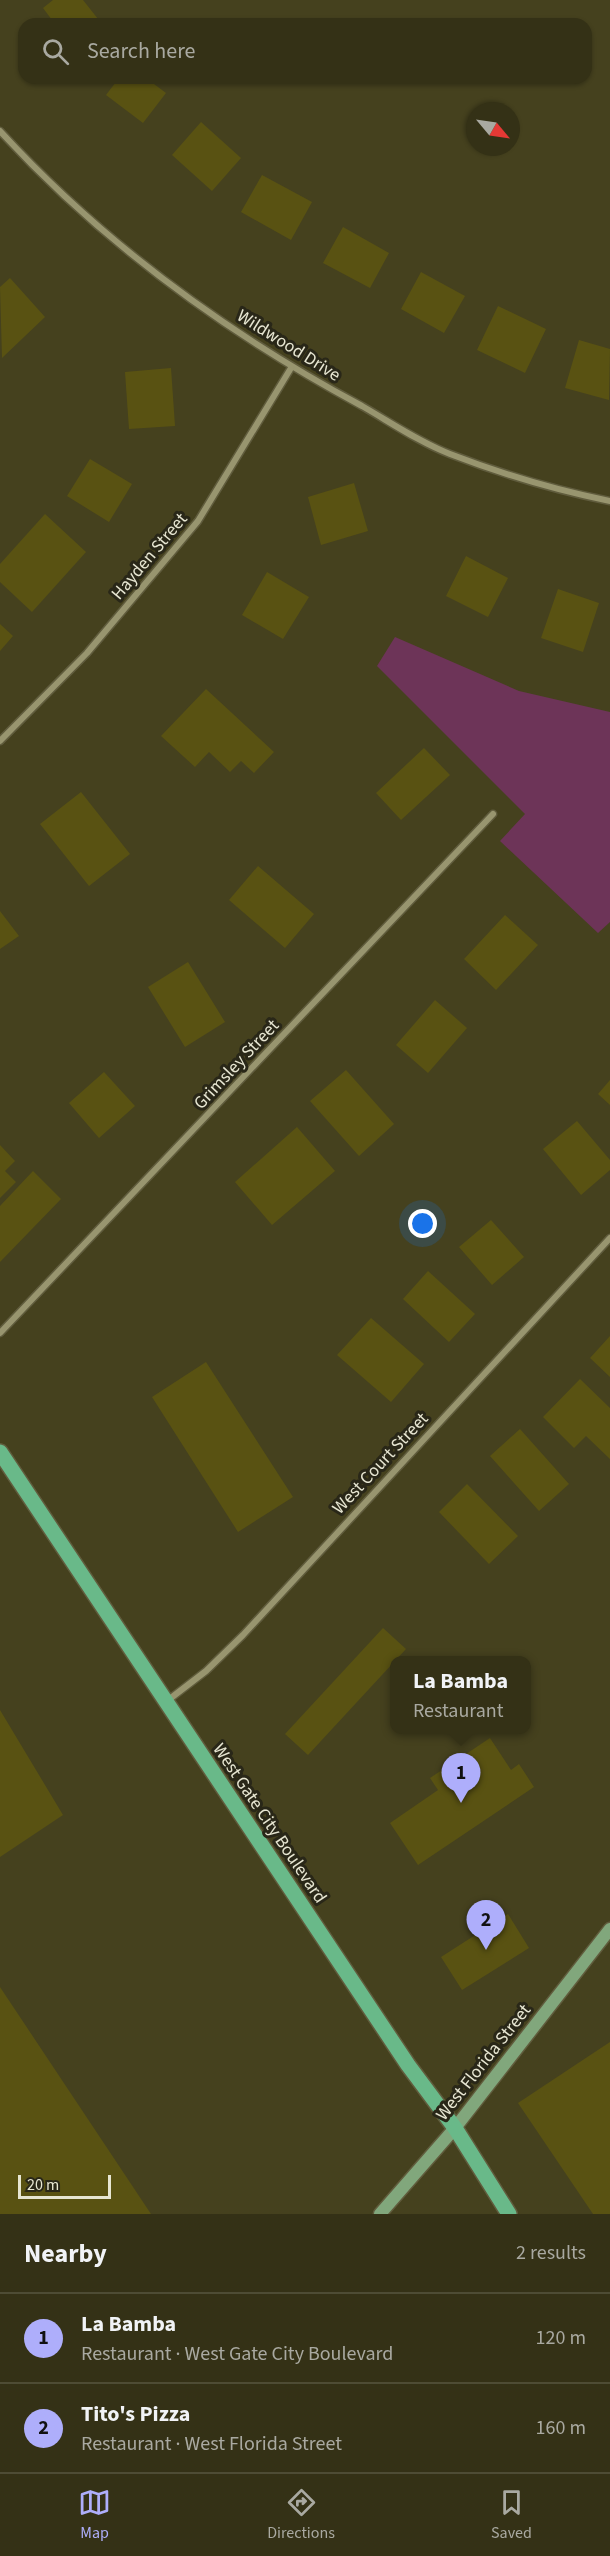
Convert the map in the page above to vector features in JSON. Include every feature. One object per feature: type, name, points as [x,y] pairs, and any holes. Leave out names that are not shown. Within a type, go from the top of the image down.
[{"type":"main road","name":"West Gate City Boulevard","points":[[0,1452],[408,2065],[456,2128],[509,2214]]},
{"type":"street","name":"Wildwood Drive","points":[[0,131],[29,163],[113,240],[163,280],[291,368],[447,453],[557,490],[610,501]]},
{"type":"street","name":"Hayden Street","points":[[0,741],[87,654],[198,521],[291,368]]},
{"type":"street","name":"Grimsley Street","points":[[0,1333],[493,814]]},
{"type":"street","name":"West Court Street","points":[[167,1702],[206,1671],[243,1635],[610,1238]]},
{"type":"street","name":"West Florida Street","points":[[380,2214],[456,2128],[610,1929]]},
{"type":"shaded area","points":[[395,637],[519,691],[610,712],[610,922],[598,933],[500,841],[525,814],[377,666]]},
{"type":"building","points":[[53,0],[83,0],[97,18],[50,18],[43,8]]},
{"type":"building","points":[[114,84],[154,84],[166,93],[143,123],[106,95]]},
{"type":"building","points":[[201,122],[241,158],[212,191],[172,155]]},
{"type":"building","points":[[262,175],[312,202],[291,240],[241,212]]},
{"type":"building","points":[[343,227],[389,253],[370,288],[323,263]]},
{"type":"building","points":[[421,272],[465,296],[444,333],[401,309]]},
{"type":"building","points":[[10,278],[45,317],[2,358],[0,287]]},
{"type":"building","points":[[498,306],[546,329],[525,373],[477,350]]},
{"type":"building","points":[[579,340],[610,349],[609,400],[565,388]]},
{"type":"building","points":[[171,368],[175,426],[129,429],[125,372]]},
{"type":"building","points":[[90,459],[132,484],[109,522],[67,496]]},
{"type":"building","points":[[354,483],[368,531],[321,545],[308,497]]},
{"type":"building","points":[[45,514],[86,552],[32,612],[0,582],[0,564]]},
{"type":"building","points":[[466,556],[508,578],[488,617],[446,596]]},
{"type":"building","points":[[267,572],[309,597],[283,639],[242,615]]},
{"type":"building","points":[[558,589],[599,603],[583,652],[541,638]]},
{"type":"building","points":[[0,624],[13,636],[0,651]]},
{"type":"building","points":[[206,689],[274,752],[254,773],[241,761],[230,772],[209,752],[195,767],[161,736]]},
{"type":"building","points":[[424,748],[450,775],[401,820],[376,793]]},
{"type":"building","points":[[81,792],[130,854],[89,886],[40,824]]},
{"type":"building","points":[[258,866],[314,914],[285,948],[229,900]]},
{"type":"building","points":[[0,911],[19,936],[0,949]]},
{"type":"building","points":[[505,915],[538,945],[496,990],[464,959]]},
{"type":"building","points":[[188,962],[225,1022],[185,1047],[148,987]]},
{"type":"building","points":[[435,1000],[467,1028],[428,1073],[396,1045]]},
{"type":"building","points":[[346,1070],[394,1124],[359,1156],[310,1101]]},
{"type":"building","points":[[104,1072],[135,1106],[99,1138],[69,1103]]},
{"type":"building","points":[[610,1080],[610,1105],[598,1094]]},
{"type":"building","points":[[577,1121],[610,1160],[610,1170],[581,1195],[543,1149]]},
{"type":"building","points":[[297,1127],[335,1171],[272,1225],[235,1182]]},
{"type":"building","points":[[0,1145],[15,1161],[5,1171],[16,1182],[0,1198]]},
{"type":"building","points":[[33,1171],[61,1199],[0,1262],[0,1206]]},
{"type":"building","points":[[491,1220],[524,1257],[492,1285],[459,1247]]},
{"type":"building","points":[[428,1271],[475,1314],[449,1342],[403,1299]]},
{"type":"building","points":[[371,1318],[424,1364],[391,1402],[337,1355]]},
{"type":"building","points":[[610,1336],[610,1377],[590,1358]]},
{"type":"building","points":[[206,1362],[293,1497],[238,1532],[152,1397]]},
{"type":"building","points":[[580,1379],[610,1408],[610,1459],[586,1436],[574,1448],[543,1417]]},
{"type":"building","points":[[520,1429],[569,1484],[539,1511],[490,1456]]},
{"type":"building","points":[[467,1484],[518,1536],[489,1564],[439,1512]]},
{"type":"building","points":[[383,1628],[406,1649],[400,1656],[390,1656],[390,1666],[308,1755],[285,1734]]},
{"type":"building","points":[[0,1710],[63,1815],[0,1857]]},
{"type":"building","points":[[490,1738],[511,1770],[519,1764],[534,1787],[418,1865],[390,1823],[438,1790],[430,1778]]},
{"type":"building","points":[[508,1914],[529,1948],[462,1990],[441,1957]]},
{"type":"building","points":[[0,1987],[151,2214],[0,2214]]},
{"type":"building","points":[[610,2042],[610,2214],[593,2214],[518,2103]]},
{"type":"place","name":"La Bamba","points":[[461,1803]]},
{"type":"place","name":"Tito's Pizza","points":[[486,1950]]}]
